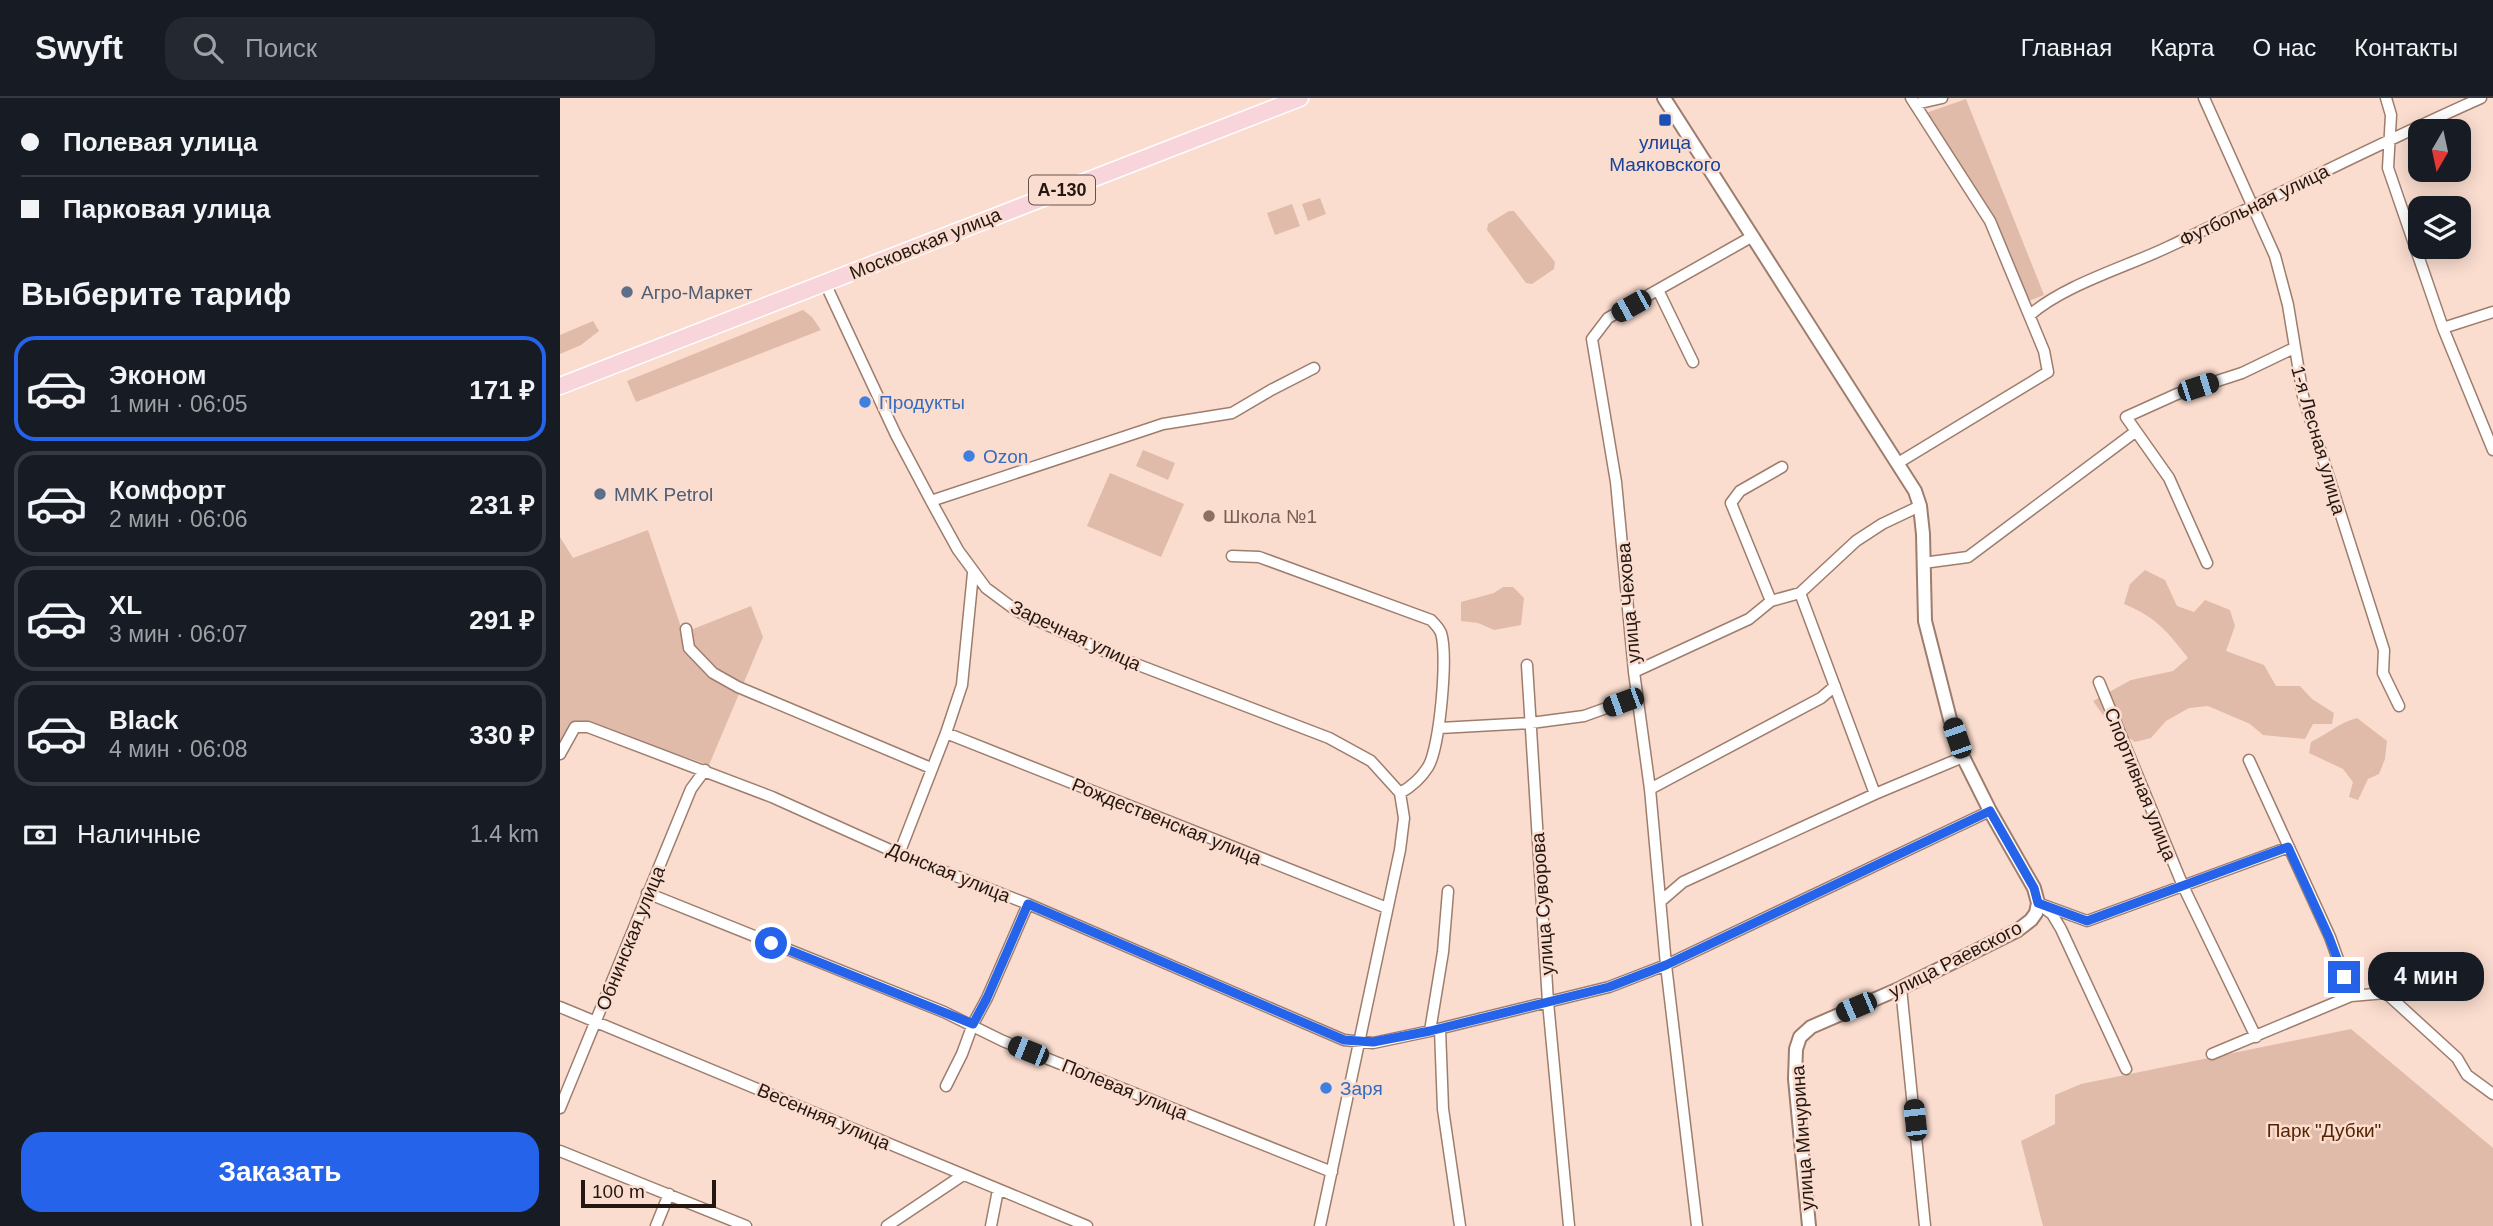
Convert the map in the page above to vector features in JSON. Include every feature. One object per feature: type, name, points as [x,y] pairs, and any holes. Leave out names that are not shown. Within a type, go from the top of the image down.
[{"type":"main road","name":"Московская улица","points":[[825,283],[1300,98]]},
{"type":"main road","name":"А-130","points":[[560,386],[825,283]]},
{"type":"street","points":[[1664,98],[1915,491],[1920,506],[1925,621],[1950,719],[1963,757],[2034,888],[2038,903],[2052,914],[2061,929],[2126,1069]]},
{"type":"street","points":[[1898,463],[2048,372],[2030,315],[1990,221],[1913,101],[1942,98]]},
{"type":"street","name":"1-я Лесная улица","points":[[2204,98],[2275,256],[2288,305],[2303,396],[2384,649],[2383,673],[2399,706]]},
{"type":"street","points":[[2386,98],[2391,115],[2388,168],[2443,328],[2493,450]]},
{"type":"street","name":"Футбольная улица","points":[[2030,315],[2073,289],[2252,208],[2390,139],[2481,98]]},
{"type":"street","name":"улица Чехова","points":[[1697,1226],[1666,965],[1650,789],[1634,671],[1616,482],[1592,339],[1608,318],[1753,236]]},
{"type":"street","name":"Заречная улица","points":[[825,283],[896,435],[973,573],[986,588],[1017,611],[1115,656],[1329,738],[1371,761],[1400,793]]},
{"type":"street","points":[[1658,290],[1693,362]]},
{"type":"street","points":[[2443,328],[2493,312]]},
{"type":"street","points":[[2207,563],[2169,478],[2126,417],[2177,394],[2242,373],[2294,348]]},
{"type":"street","points":[[931,501],[1163,424],[1232,413],[1314,368]]},
{"type":"street","points":[[1923,564],[1968,557],[2135,432]]},
{"type":"street","points":[[1771,601],[1731,503],[1740,491],[1782,467]]},
{"type":"street","points":[[1634,671],[1749,619],[1771,601],[1800,593],[1856,541],[1882,524],[1920,506]]},
{"type":"street","points":[[1231,556],[1259,557],[1431,620],[1440,630],[1443,645],[1440,728],[1429,766],[1411,787],[1400,793],[1404,818],[1320,1226]]},
{"type":"street","points":[[899,853],[946,733],[961,685],[973,573]]},
{"type":"street","points":[[1800,593],[1875,794]]},
{"type":"street","points":[[686,629],[689,648],[713,673],[738,687],[931,768]]},
{"type":"street","name":"улица Суворова","points":[[1527,665],[1548,1002],[1569,1226]]},
{"type":"street","name":"Спортивная улица","points":[[2099,682],[2183,886],[2256,1037]]},
{"type":"street","points":[[1650,789],[1821,698],[1835,686]]},
{"type":"street","points":[[1440,728],[1531,723],[1584,716],[1637,697]]},
{"type":"street","name":"Донская улица","points":[[560,754],[575,727],[588,727],[772,797],[1344,1040],[1359,1042]]},
{"type":"street","name":"Рождественская улица","points":[[946,733],[1387,908]]},
{"type":"street","points":[[1661,901],[1683,882],[1963,757]]},
{"type":"street","points":[[2249,760],[2329,937],[2351,996]]},
{"type":"street","name":"Обнинская улица","points":[[560,1108],[691,789],[705,770]]},
{"type":"street","points":[[1359,1042],[1373,1042],[1435,1030],[1609,987],[1666,965],[1990,811]]},
{"type":"street","points":[[2038,903],[2087,921],[2288,847]]},
{"type":"street","points":[[1448,891],[1435,1030],[1460,1226]]},
{"type":"street","name":"Полевая улица","points":[[647,893],[973,1024],[1003,1041],[1332,1172]]},
{"type":"street","name":"улица Раевского","points":[[1796,1049],[1800,1037],[1811,1027],[1901,988],[2018,930],[2036,913],[2038,903]]},
{"type":"street","points":[[946,1086],[1028,904]]},
{"type":"street","points":[[1901,988],[1925,1226]]},
{"type":"street","points":[[2212,1054],[2351,996],[2386,992],[2457,1058],[2467,1075],[2493,1094]]},
{"type":"street","name":"Весенняя улица","points":[[560,1007],[1087,1226]]},
{"type":"street","name":"улица Мичурина","points":[[1796,1049],[1795,1079],[1808,1226]]},
{"type":"street","points":[[560,1151],[746,1226]]},
{"type":"street","points":[[887,1226],[963,1175]]},
{"type":"street","points":[[991,1226],[998,1189]]},
{"type":"street","points":[[656,1226],[669,1194]]},
{"type":"green space","points":[[1966,99],[2044,295],[2026,302],[1993,218],[1926,113]]},
{"type":"green space","points":[[1320,198],[1326,214],[1308,221],[1302,204]]},
{"type":"green space","points":[[1292,204],[1300,226],[1275,235],[1267,213]]},
{"type":"green space","points":[[1509,211],[1514,211],[1555,262],[1554,269],[1532,284],[1526,283],[1487,230],[1488,224]]},
{"type":"green space","points":[[803,310],[821,330],[636,402],[627,381]]},
{"type":"green space","points":[[593,321],[599,331],[581,345],[560,354],[560,335]]},
{"type":"green space","points":[[1143,450],[1175,463],[1168,480],[1136,466]]},
{"type":"green space","points":[[1110,473],[1184,504],[1161,557],[1087,526]]},
{"type":"green space","points":[[648,530],[683,633],[751,606],[763,637],[709,765],[589,724],[574,724],[560,747],[560,537],[573,558]]},
{"type":"green space","points":[[2145,570],[2165,580],[2177,606],[2194,612],[2205,600],[2230,610],[2235,626],[2226,651],[2264,665],[2276,686],[2300,686],[2312,699],[2334,713],[2332,724],[2313,724],[2305,739],[2263,735],[2250,724],[2208,706],[2189,708],[2166,721],[2151,738],[2135,742],[2110,725],[2093,701],[2131,680],[2173,671],[2188,658],[2160,626],[2124,604],[2130,584]]},
{"type":"green space","points":[[1503,587],[1513,587],[1524,598],[1521,625],[1494,630],[1478,623],[1461,621],[1461,602],[1494,593]]},
{"type":"green space","points":[[2357,718],[2387,741],[2385,759],[2379,774],[2368,779],[2358,800],[2349,797],[2353,782],[2343,769],[2309,753],[2311,742]]},
{"type":"green space","name":"Парк \"Дубки\"","points":[[2351,1029],[2493,1148],[2493,1226],[2043,1226],[2021,1141],[2055,1124],[2055,1095],[2081,1084]]},
{"type":"place","name":"улица Маяковского","points":[[1665,120]]},
{"type":"place","name":"Агро-Маркет","points":[[627,292]]},
{"type":"place","name":"Продукты","points":[[865,402]]},
{"type":"place","name":"Ozon","points":[[969,456]]},
{"type":"place","name":"MMK Petrol","points":[[600,494]]},
{"type":"place","name":"Школа №1","points":[[1209,516]]},
{"type":"place","name":"Заря","points":[[1326,1088]]},
{"type":"route","points":[[771,943],[973,1024],[1028,904],[1344,1040],[1373,1042],[1440,1029],[1609,987],[1666,965],[1726,934],[1990,811],[2034,888],[2038,903],[2087,921],[2288,847],[2344,977]]}]
